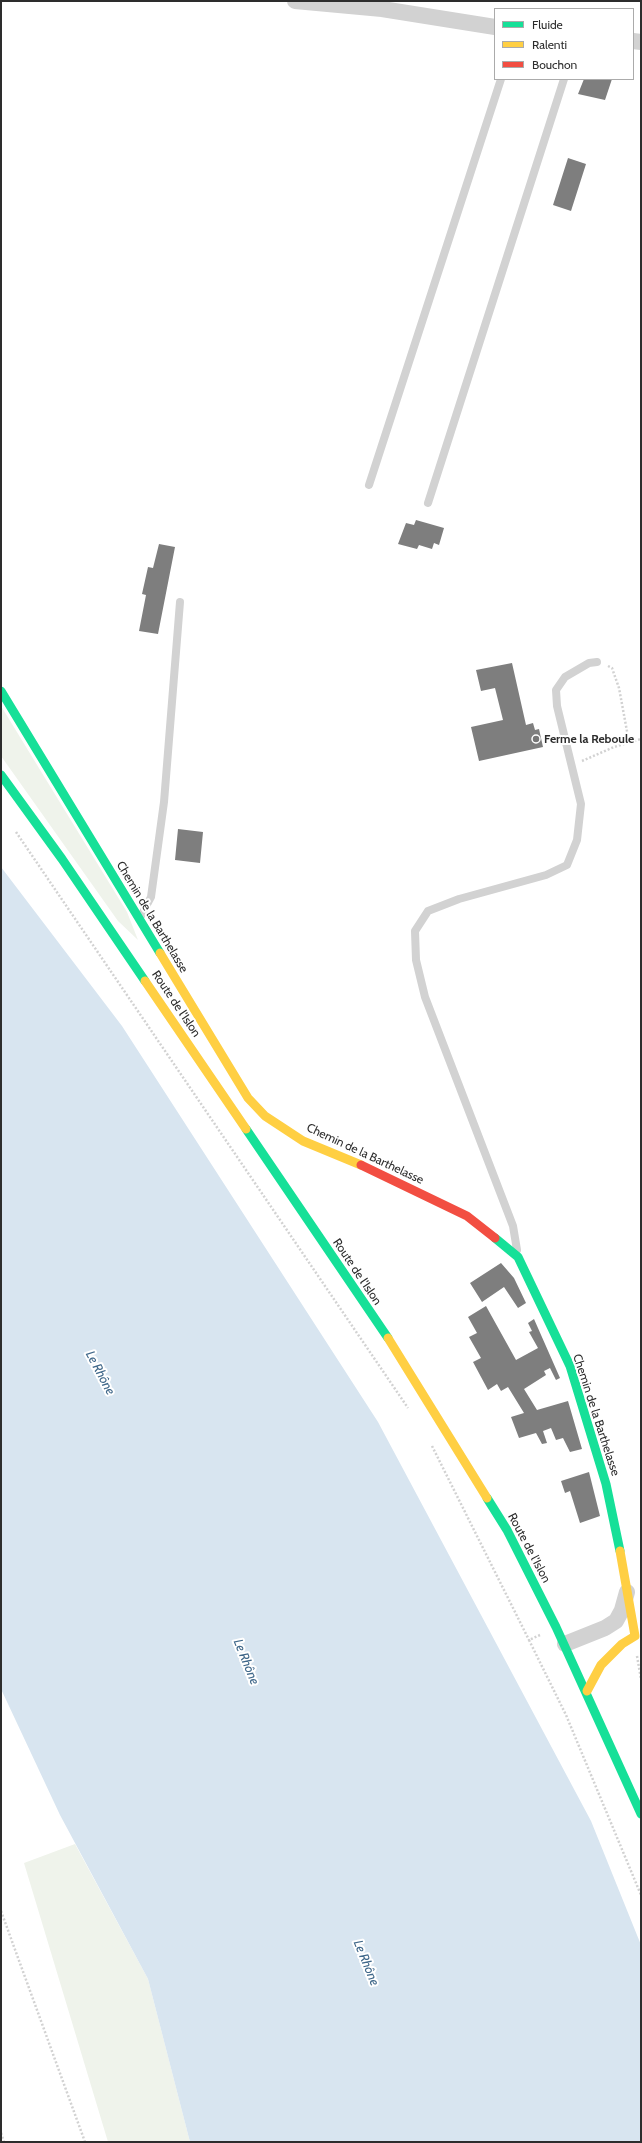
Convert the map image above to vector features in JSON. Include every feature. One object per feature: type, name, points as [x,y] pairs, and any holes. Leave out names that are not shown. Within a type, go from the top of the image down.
[{"type":"street","points":[[295,1],[382,9],[494,27]]},
{"type":"street","name":"Chemin de la Barthelasse","points":[[1,691],[248,1098],[265,1116],[303,1141],[385,1175],[467,1216],[518,1256],[570,1366],[606,1484],[627,1583],[634,1636],[622,1644],[601,1665],[587,1691]]},
{"type":"street","name":"Route de l'Islon","points":[[1,775],[71,872],[409,1369],[506,1530],[565,1644],[641,1814]]},
{"type":"street","points":[[565,1644],[605,1628],[616,1621],[624,1604],[627,1583]]},
{"type":"lane","points":[[369,485],[501,80]]},
{"type":"lane","points":[[428,503],[564,80]]},
{"type":"lane","points":[[139,919],[151,897],[164,802],[180,602]]},
{"type":"lane","points":[[518,1256],[513,1226],[425,997],[416,960],[415,931],[428,910],[459,899],[546,876],[567,865],[577,840],[581,804],[573,766],[557,706],[556,690],[565,677],[589,663],[597,662]]},
{"type":"path","points":[[597,662],[612,668],[619,688],[629,742]]},
{"type":"path","points":[[573,766],[588,758],[629,742],[641,739]]},
{"type":"path","points":[[14,828],[412,1413]]},
{"type":"path","points":[[429,1440],[566,1715],[641,1895]]},
{"type":"path","points":[[529,1640],[556,1627]]},
{"type":"path","points":[[1,1911],[85,2142]]},
{"type":"path","points":[[1,2133],[4,2142]]},
{"type":"shaded area","points":[[1,706],[127,912],[138,940],[118,921],[1,756]]},
{"type":"shaded area","points":[[75,1844],[148,1979],[190,2142],[108,2142],[24,1863]]},
{"type":"water","name":"Le Rhône","points":[[1,867],[122,1026],[378,1422],[591,1821],[641,1945],[641,2142],[190,2142],[148,1979],[60,1815],[1,1689]]},
{"type":"building","points":[[584,80],[612,80],[605,100],[578,94]]},
{"type":"building","points":[[568,158],[586,164],[571,211],[553,205]]},
{"type":"building","points":[[416,520],[444,528],[439,545],[434,543],[432,549],[419,545],[417,549],[398,544],[406,523],[414,525]]},
{"type":"building","points":[[159,544],[175,547],[158,634],[139,631],[146,595],[142,594],[148,567],[153,568]]},
{"type":"building","points":[[512,663],[526,725],[533,723],[535,730],[539,729],[543,747],[479,761],[471,727],[503,720],[495,688],[481,691],[476,670]]},
{"type":"building","points":[[178,829],[203,832],[200,863],[175,860]]},
{"type":"building","points":[[501,1263],[514,1278],[526,1303],[518,1308],[504,1287],[482,1302],[470,1283]]},
{"type":"building","points":[[486,1306],[516,1360],[538,1348],[529,1332],[532,1331],[528,1323],[534,1319],[560,1378],[556,1380],[550,1368],[544,1371],[546,1375],[524,1389],[537,1410],[568,1401],[582,1449],[570,1452],[563,1438],[556,1440],[551,1428],[543,1431],[547,1443],[542,1444],[536,1433],[519,1438],[511,1417],[524,1413],[508,1387],[501,1391],[497,1384],[488,1390],[473,1362],[481,1358],[469,1337],[477,1333],[468,1317]]},
{"type":"building","points":[[589,1472],[600,1516],[580,1523],[570,1491],[565,1493],[561,1481]]},
{"type":"traffic: fast","points":[[1,691],[160,953]]},
{"type":"traffic: fast","points":[[1,775],[62,859],[145,981]]},
{"type":"traffic: fast","points":[[246,1129],[388,1338]]},
{"type":"traffic: fast","points":[[495,1238],[518,1257],[570,1366],[606,1484],[620,1551]]},
{"type":"traffic: fast","points":[[487,1498],[507,1530],[556,1627],[641,1814]]},
{"type":"traffic: slow","points":[[160,953],[248,1098],[265,1116],[303,1141],[361,1165]]},
{"type":"traffic: slow","points":[[145,981],[246,1129]]},
{"type":"traffic: slow","points":[[388,1338],[487,1498]]},
{"type":"traffic: slow","points":[[587,1691],[601,1665],[622,1644],[635,1636],[620,1551]]},
{"type":"traffic: jam","points":[[361,1165],[467,1216],[495,1238]]},
{"type":"place","name":"Ferme la Reboule","points":[[536,739]]}]
